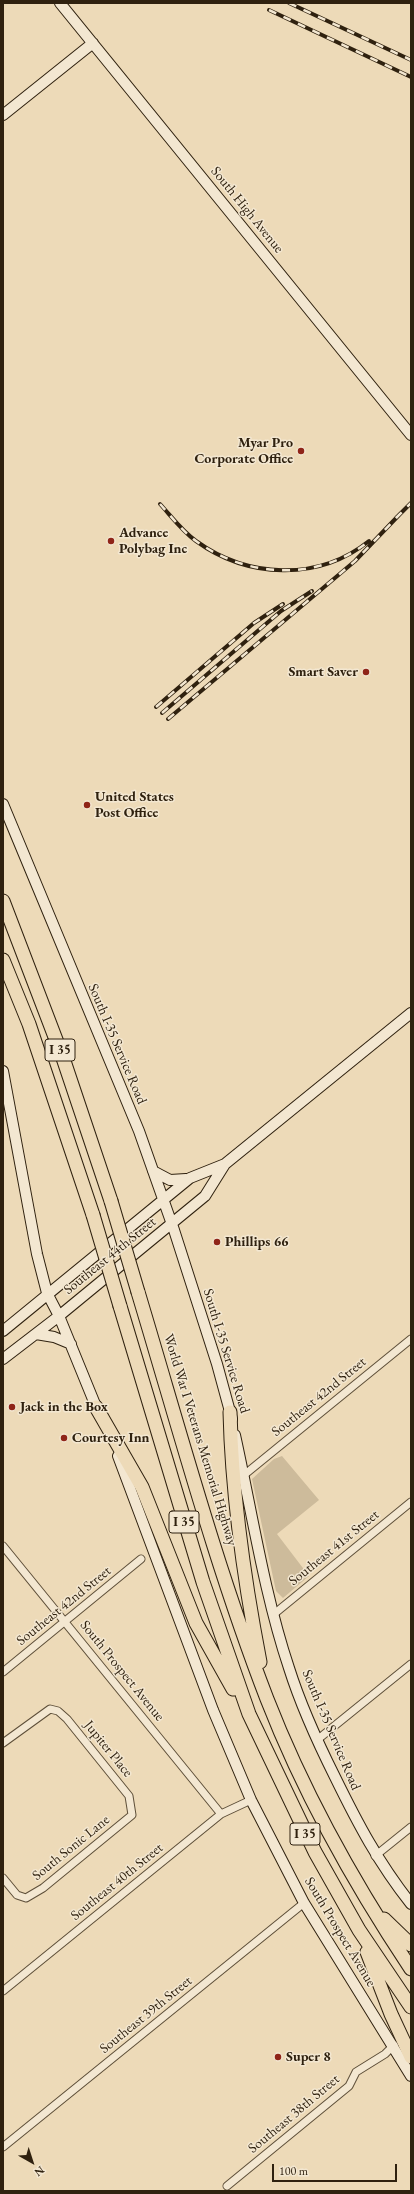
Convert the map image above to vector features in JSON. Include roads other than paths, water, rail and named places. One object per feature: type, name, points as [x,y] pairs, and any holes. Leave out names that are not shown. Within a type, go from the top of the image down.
[{"type":"highway","name":"World War I Veterans Memorial Highway","points":[[3,901],[63,1058],[111,1201],[236,1615],[268,1701],[319,1813],[370,1905],[411,1969]]},
{"type":"highway","name":"I 35","points":[[3,960],[31,1031],[93,1216],[203,1582],[235,1675],[258,1734],[315,1852],[359,1930],[411,2007]]},
{"type":"highway","points":[[96,1406],[142,1487],[196,1623],[258,1734]]},
{"type":"highway","points":[[230,1412],[231,1464],[243,1569],[268,1701]]},
{"type":"highway","points":[[370,1905],[411,1945]]},
{"type":"highway","points":[[359,1930],[391,2014],[411,2057]]},
{"type":"main road","name":"South High Avenue","points":[[60,3],[411,435]]},
{"type":"main road","points":[[3,115],[93,43]]},
{"type":"main road","name":"South I-35 Service Road","points":[[3,804],[153,1171],[172,1223],[230,1412],[274,1614],[289,1667],[317,1740],[375,1856],[411,1904]]},
{"type":"main road","name":"Southeast 44th Street","points":[[3,1331],[47,1293],[190,1178],[225,1164],[411,1013]]},
{"type":"main road","points":[[3,1071],[36,1246],[47,1293],[59,1316],[121,1462],[213,1710],[252,1800]]},
{"type":"main road","name":"Southeast 44th Street","points":[[3,1359],[59,1316],[205,1196],[225,1164]]},
{"type":"main road","points":[[153,1171],[170,1180],[176,1181],[190,1178]]},
{"type":"main road","points":[[36,1334],[54,1337],[71,1344]]},
{"type":"main road","name":"South Prospect Avenue","points":[[252,1800],[304,1903],[394,2045],[411,2076]]},
{"type":"street","name":"Southeast 42nd Street","points":[[244,1475],[411,1339]]},
{"type":"street","name":"Southeast 41st Street","points":[[274,1614],[411,1502]]},
{"type":"street","name":"South Prospect Avenue","points":[[3,1546],[220,1814]]},
{"type":"street","name":"Southeast 42nd Street","points":[[3,1672],[141,1559]]},
{"type":"street","points":[[317,1740],[411,1664]]},
{"type":"street","name":"Jupiter Place","points":[[3,1743],[50,1709],[58,1711],[67,1719],[130,1796],[132,1815]]},
{"type":"street","name":"Southeast 40th Street","points":[[3,1991],[220,1814],[252,1800]]},
{"type":"street","name":"South Sonic Lane","points":[[3,1878],[17,1895],[26,1898],[43,1888],[132,1815]]},
{"type":"street","points":[[375,1856],[411,1827]]},
{"type":"street","name":"Southeast 39th Street","points":[[3,2147],[304,1903]]},
{"type":"street","name":"Southeast 38th Street","points":[[227,2186],[350,2086],[356,2072],[385,2054],[394,2045]]},
{"type":"railway","points":[[289,3],[411,60]]},
{"type":"railway","points":[[269,10],[411,77]]},
{"type":"railway","points":[[396,518],[411,503]]},
{"type":"railway","points":[[160,504],[181,528],[196,541],[216,553],[237,562],[260,568],[282,570],[305,569],[328,564],[349,554],[369,541]]},
{"type":"railway","points":[[168,719],[355,561],[400,514]]},
{"type":"railway","points":[[162,713],[281,611],[312,591]]},
{"type":"railway","points":[[156,707],[254,623],[283,604]]},
{"type":"place","name":"Myar Pro Corporate Office","points":[[301,451]]},
{"type":"place","name":"Advance Polybag Inc","points":[[111,541]]},
{"type":"place","name":"Smart Saver","points":[[366,672]]},
{"type":"place","name":"United States Post Office","points":[[87,805]]},
{"type":"place","name":"Phillips 66","points":[[217,1242]]},
{"type":"place","name":"Jack in the Box","points":[[12,1407]]},
{"type":"place","name":"Courtesy Inn","points":[[64,1438]]},
{"type":"place","name":"Super 8","points":[[278,2057]]}]
